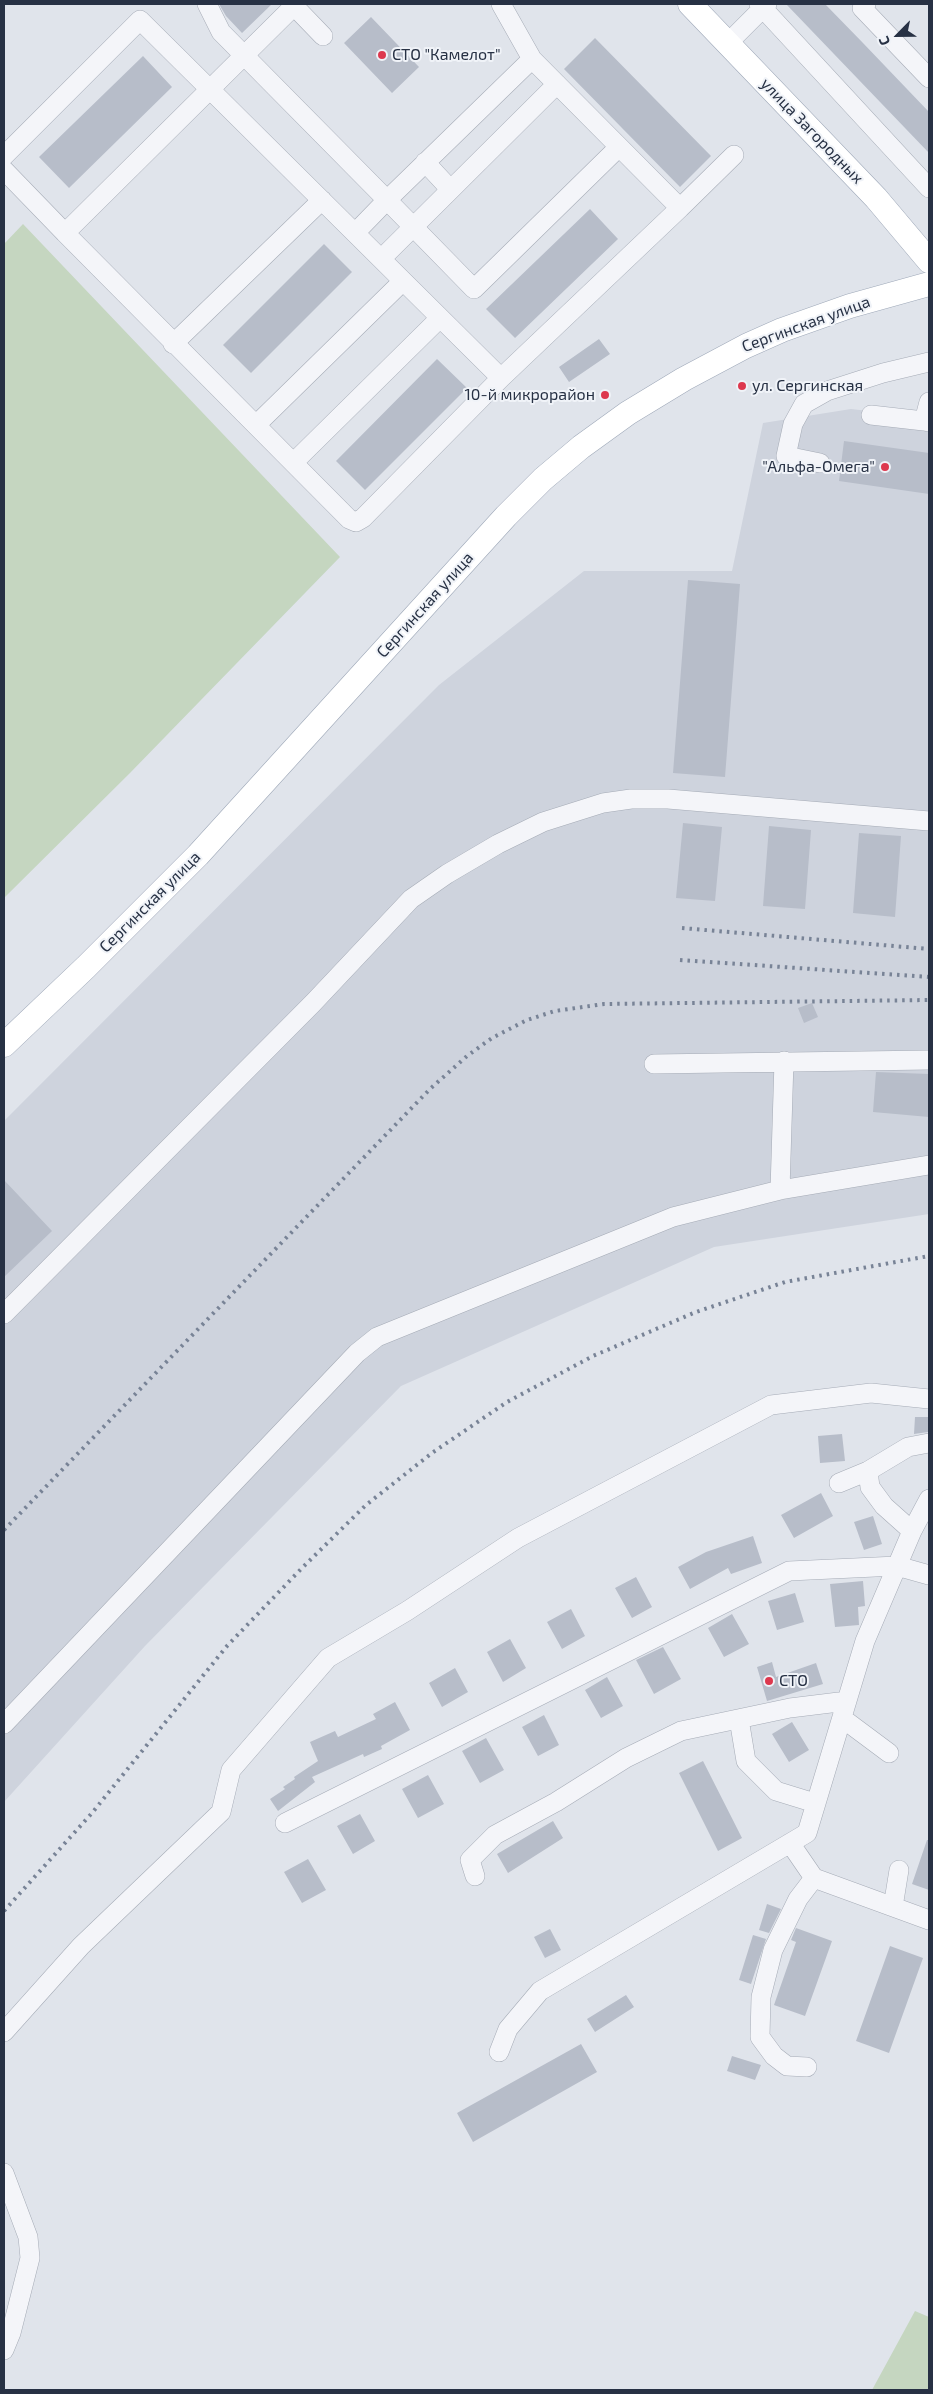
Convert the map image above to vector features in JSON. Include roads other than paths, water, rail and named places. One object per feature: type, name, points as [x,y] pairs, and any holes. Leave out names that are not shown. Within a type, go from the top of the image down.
[{"type":"main road","name":"улица Загородных","points":[[690,4],[876,198],[929,261]]},
{"type":"main road","name":"Сергинская улица","points":[[4,1045],[86,967],[198,854],[506,516],[543,479],[581,447],[628,413],[684,378],[746,346],[782,330],[850,306],[929,284]]},
{"type":"lane","points":[[207,4],[221,32],[474,289],[618,147]]},
{"type":"lane","points":[[501,4],[532,59],[680,208]]},
{"type":"lane","points":[[866,4],[862,8],[929,78]]},
{"type":"lane","points":[[65,233],[295,5],[324,36]]},
{"type":"lane","points":[[728,43],[763,5],[929,188]]},
{"type":"lane","points":[[4,156],[140,20],[501,378]]},
{"type":"lane","points":[[354,233],[532,59]]},
{"type":"lane","points":[[381,259],[412,226],[557,84]]},
{"type":"lane","points":[[4,170],[173,344],[294,462],[349,520],[356,522],[364,518],[501,378],[680,208],[734,154]]},
{"type":"lane","points":[[425,162],[450,189]]},
{"type":"lane","points":[[173,344],[322,200]]},
{"type":"lane","points":[[256,425],[403,280]]},
{"type":"lane","points":[[294,462],[440,318]]},
{"type":"lane","points":[[820,463],[786,456],[793,424],[804,404],[828,391],[884,373],[929,362]]},
{"type":"lane","points":[[871,415],[926,421],[929,402]]},
{"type":"lane","points":[[4,1314],[411,899],[447,874],[498,844],[543,822],[603,803],[631,799],[668,799],[929,821]]},
{"type":"lane","points":[[654,1064],[929,1060]]},
{"type":"lane","points":[[780,1190],[784,1061]]},
{"type":"lane","points":[[4,1724],[350,1360],[377,1337],[673,1217],[780,1190],[929,1165]]},
{"type":"lane","points":[[4,2032],[81,1946],[221,1812],[231,1770],[328,1658],[407,1611],[518,1538],[771,1405],[871,1393],[929,1399]]},
{"type":"lane","points":[[839,1483],[868,1471],[908,1447],[929,1443]]},
{"type":"lane","points":[[868,1471],[870,1486],[884,1506],[912,1531]]},
{"type":"lane","points":[[499,2052],[508,2029],[540,1991],[806,1833],[865,1641],[912,1531],[927,1510]]},
{"type":"lane","points":[[285,1823],[789,1571],[897,1566],[929,1575]]},
{"type":"lane","points":[[475,1876],[470,1860],[495,1835],[556,1802],[626,1758],[681,1731],[790,1708],[844,1710],[889,1753]]},
{"type":"lane","points":[[738,1719],[746,1761],[776,1791],[816,1804]]},
{"type":"lane","points":[[790,1842],[814,1878],[929,1920]]},
{"type":"lane","points":[[893,1908],[899,1870]]},
{"type":"lane","points":[[807,2067],[787,2066],[774,2056],[760,2037],[761,1997],[773,1950],[798,1899],[814,1878]]},
{"type":"lane","points":[[4,2174],[28,2237],[30,2258],[11,2333],[4,2350]]},
{"type":"railway","points":[[682,928],[929,949]]},
{"type":"railway","points":[[680,960],[929,977]]},
{"type":"railway","points":[[4,1530],[430,1089],[467,1056],[492,1038],[527,1020],[555,1011],[604,1004],[929,1000]]},
{"type":"railway","points":[[4,1911],[92,1813],[227,1646],[366,1505],[432,1453],[507,1402],[593,1356],[696,1312],[785,1282],[929,1256]]},
{"type":"place","name":"СТО \"Камелот\"","points":[[382,55]]},
{"type":"place","name":"ул. Сергинская","points":[[742,386]]},
{"type":"place","name":"10-й микрорайон","points":[[605,395]]},
{"type":"place","name":"\"Альфа-Омега\"","points":[[885,467]]},
{"type":"place","name":"СТО","points":[[769,1681]]}]
